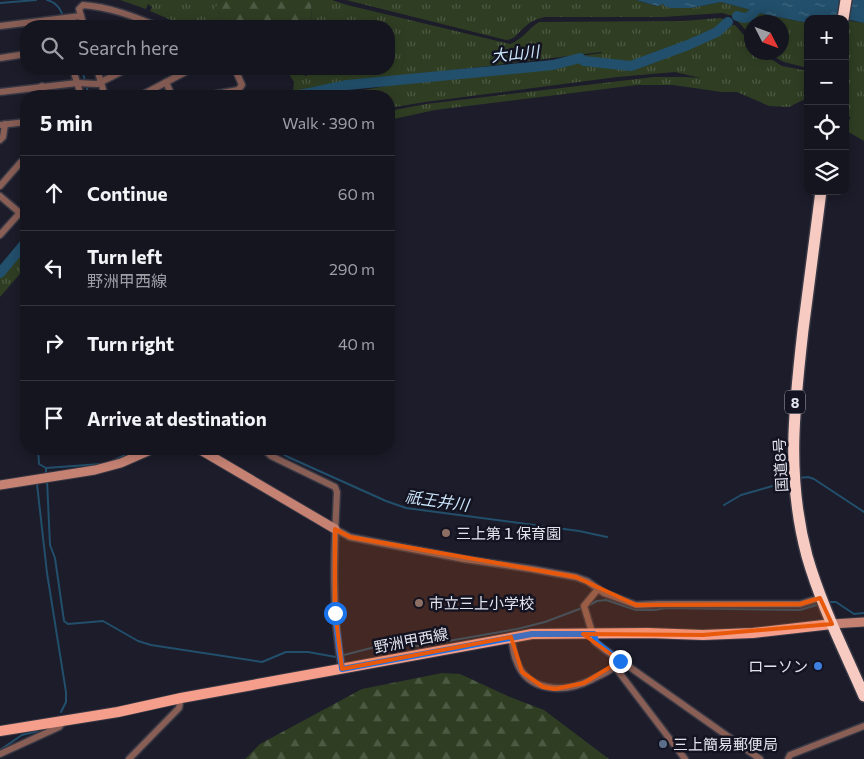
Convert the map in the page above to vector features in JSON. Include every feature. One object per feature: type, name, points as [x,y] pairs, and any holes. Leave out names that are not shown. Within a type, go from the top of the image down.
[{"type":"highway","points":[[844,15],[846,0]]},
{"type":"highway","name":"国道8号","points":[[821,195],[794,422],[794,476],[804,554],[820,598],[864,696]]},
{"type":"main road","name":"野洲甲西線","points":[[0,731],[118,712],[181,698],[532,634],[648,633],[703,635],[753,633],[832,624]]},
{"type":"street","points":[[83,20],[79,9],[83,5],[98,6],[135,20]]},
{"type":"street","points":[[69,20],[82,16]]},
{"type":"street","points":[[0,26],[20,25]]},
{"type":"street","points":[[0,58],[20,55]]},
{"type":"street","points":[[75,75],[79,90]]},
{"type":"street","points":[[99,75],[103,90]]},
{"type":"street","points":[[0,92],[77,83],[97,84],[115,75]]},
{"type":"street","points":[[151,90],[180,75]]},
{"type":"street","points":[[238,75],[242,85],[238,90]]},
{"type":"street","points":[[166,82],[169,90]]},
{"type":"street","points":[[42,86],[43,90]]},
{"type":"street","points":[[0,140],[3,125],[20,123]]},
{"type":"street","points":[[0,186],[20,163]]},
{"type":"street","points":[[0,196],[20,213],[0,235]]},
{"type":"street","points":[[0,485],[95,470],[121,463],[139,455]]},
{"type":"street","points":[[209,455],[350,537],[576,578],[587,581],[604,593],[636,605],[800,604],[820,598]]},
{"type":"street","points":[[270,455],[335,487],[335,610],[342,669]]},
{"type":"street","points":[[598,589],[584,606],[596,642],[620,661],[760,759]]},
{"type":"street","points":[[832,624],[864,622]]},
{"type":"street","points":[[511,637],[516,660],[522,672],[531,681],[543,687],[555,689],[584,683],[616,668],[620,661]]},
{"type":"street","points":[[616,668],[685,759]]},
{"type":"street","points":[[129,759],[179,708],[181,698]]},
{"type":"street","points":[[0,754],[59,727],[64,720]]},
{"type":"street","points":[[788,759],[790,755],[864,726]]},
{"type":"highlighted area","points":[[335,529],[350,537],[576,577],[636,605],[800,604],[820,598],[832,624],[703,635],[583,634],[620,661],[584,683],[555,689],[543,687],[522,672],[511,637],[342,669],[335,610]]},
{"type":"green space","points":[[120,0],[221,0],[215,8],[222,17],[221,20],[171,20],[150,11],[152,7],[148,4],[146,9]]},
{"type":"green space","points":[[221,0],[311,0],[312,20],[221,20],[222,17],[215,8]]},
{"type":"green space","points":[[311,0],[332,0],[510,44],[518,40],[539,22],[683,21],[720,18],[727,20],[719,23],[718,27],[724,31],[735,25],[744,35],[744,60],[772,60],[782,66],[804,70],[804,99],[789,107],[769,106],[737,92],[722,92],[673,85],[637,85],[435,110],[395,119],[395,110],[426,104],[654,77],[701,78],[675,72],[617,77],[395,107],[395,90],[364,90],[452,74],[601,52],[422,74],[343,90],[293,90],[294,82],[290,75],[395,75],[395,20],[312,20]]},
{"type":"green space","points":[[346,0],[636,0],[656,6],[664,4],[671,8],[691,8],[721,2],[751,10],[746,15],[736,15],[741,20],[744,18],[744,28],[733,16],[722,13],[663,17],[545,17],[532,21],[514,37],[506,40]]},
{"type":"green space","points":[[754,12],[769,15],[749,15]]},
{"type":"green space","points":[[789,19],[804,22],[804,67],[780,60],[789,60]]},
{"type":"green space","points":[[849,21],[864,23],[864,120],[849,117]]},
{"type":"green space","points":[[852,114],[864,117],[864,141],[849,132],[849,121]]},
{"type":"green space","points":[[20,245],[20,274],[0,297],[0,266]]},
{"type":"green space","points":[[442,673],[460,674],[544,710],[609,759],[245,759],[260,744],[362,689]]},
{"type":"water","points":[[636,0],[864,0],[864,23],[849,20],[849,15],[804,15],[804,22],[789,19],[789,15],[769,15],[754,12],[749,15],[744,15],[749,14],[751,10],[721,2],[691,8],[671,8],[664,6],[664,4],[657,6]]},
{"type":"waterway","name":"祇王井川","points":[[0,3],[36,0]]},
{"type":"waterway","name":"祇王井川","points":[[47,0],[58,6],[65,20]]},
{"type":"waterway","name":"大山川","points":[[737,16],[749,17],[760,6]]},
{"type":"waterway","name":"大山川","points":[[323,90],[347,85],[553,65],[580,58],[584,61],[631,66],[717,32],[728,22]]},
{"type":"waterway","name":"祇王井川","points":[[84,75],[85,81]]},
{"type":"waterway","name":"祇王井川","points":[[86,85],[87,90]]},
{"type":"waterway","name":"大山川","points":[[0,273],[20,249]]},
{"type":"waterway","points":[[38,455],[39,463]]},
{"type":"waterway","points":[[110,462],[126,455]]},
{"type":"waterway","name":"祇王井川","points":[[284,455],[386,501],[406,508],[579,531],[607,537]]},
{"type":"waterway","points":[[39,464],[46,468],[101,464]]},
{"type":"waterway","points":[[46,468],[46,475]]},
{"type":"waterway","name":"祇王井川","points":[[799,478],[808,477],[814,479],[864,512]]},
{"type":"waterway","points":[[47,480],[50,545],[55,558],[64,621],[68,624],[103,621],[138,641],[151,645],[262,662],[286,652],[308,652],[336,657],[387,644],[420,646],[517,629],[545,622],[582,608]]},
{"type":"waterway","name":"祇王井川","points":[[724,505],[741,495],[790,481]]},
{"type":"waterway","points":[[37,484],[47,573],[66,692],[66,702],[61,712]]},
{"type":"waterway","points":[[586,607],[597,601],[606,600],[636,610],[666,608],[800,610],[820,604]]},
{"type":"waterway","points":[[827,602],[836,602],[854,614],[864,613]]},
{"type":"waterway","points":[[0,750],[22,735],[38,731]]},
{"type":"place","name":"三上第１保育園","points":[[446,533]]},
{"type":"place","name":"市立三上小学校","points":[[419,603]]},
{"type":"place","name":"ローソン","points":[[818,666]]},
{"type":"place","name":"三上簡易郵便局","points":[[663,744]]},
{"type":"route","points":[[335,613],[342,669],[532,634],[594,634],[596,642],[620,661]]}]
